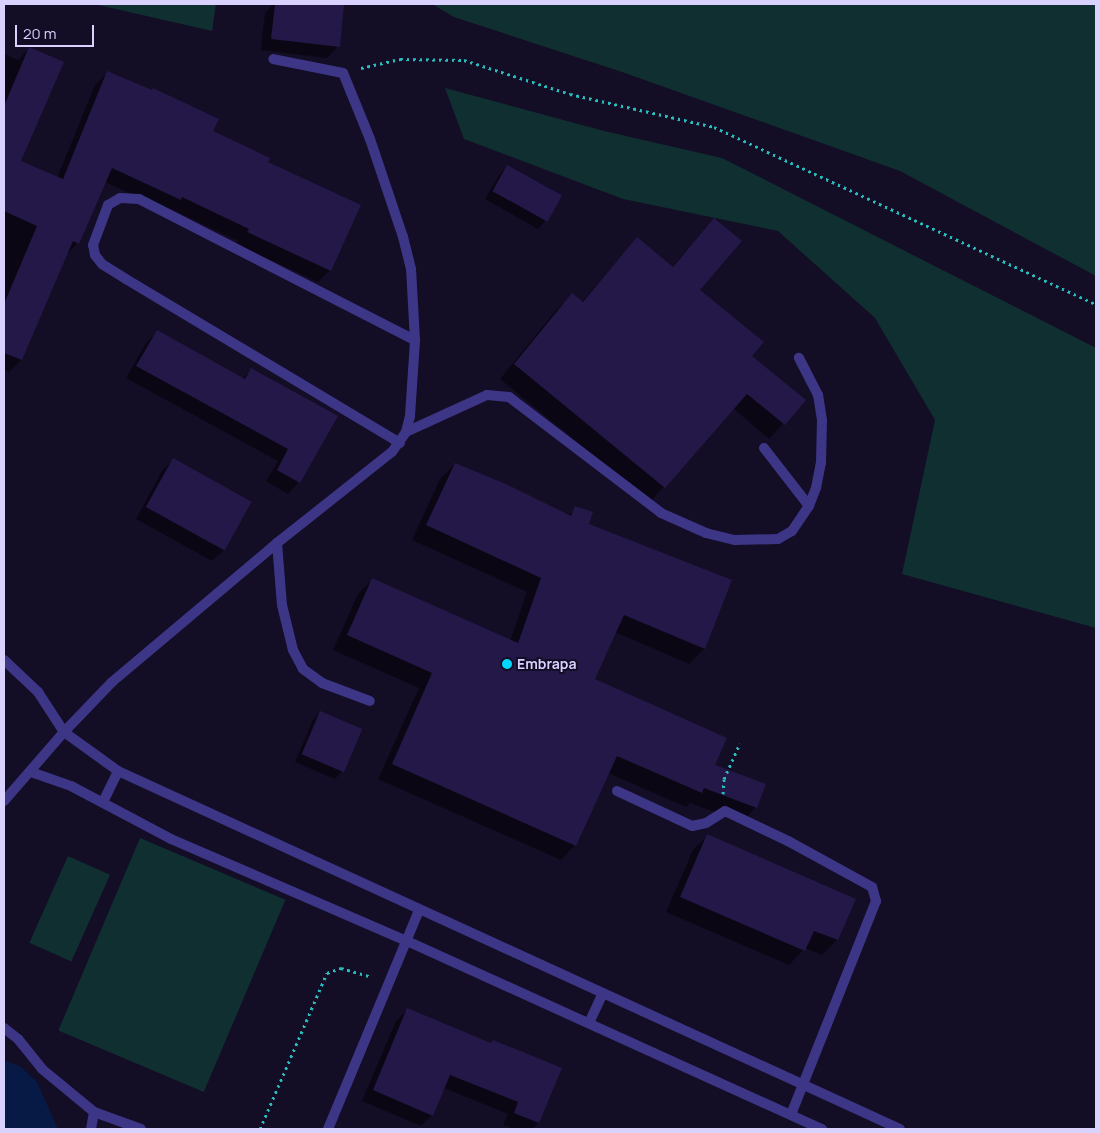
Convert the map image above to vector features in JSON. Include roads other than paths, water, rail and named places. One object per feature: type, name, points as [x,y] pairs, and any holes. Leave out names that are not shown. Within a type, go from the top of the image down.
[{"type":"lane","points":[[4,801],[64,732],[112,682],[277,543],[400,443],[406,432],[410,416],[415,340],[411,269],[403,237],[370,139],[343,73],[273,59]]},
{"type":"lane","points":[[400,443],[102,264],[95,255],[93,245],[108,205],[120,198],[139,200],[415,340]]},
{"type":"lane","points":[[406,432],[487,395],[509,397],[661,513],[706,533],[736,540],[778,539],[792,531],[809,506],[816,488],[820,463],[822,420],[818,395],[799,358]]},
{"type":"lane","points":[[764,448],[809,506]]},
{"type":"lane","points":[[277,543],[282,605],[293,650],[303,669],[322,683],[370,701]]},
{"type":"lane","points":[[4,660],[38,692],[64,732],[118,771],[900,1129]]},
{"type":"lane","points":[[103,802],[118,771]]},
{"type":"lane","points":[[31,772],[53,778],[171,838],[407,941],[822,1129]]},
{"type":"lane","points":[[617,791],[692,826],[706,824],[725,811],[796,845],[872,887],[876,893],[876,901],[792,1115]]},
{"type":"lane","points":[[328,1129],[419,910]]},
{"type":"lane","points":[[589,1023],[603,993]]},
{"type":"lane","points":[[4,1028],[18,1039],[42,1069],[94,1112],[141,1129]]},
{"type":"lane","points":[[91,1129],[94,1112]]},
{"type":"water","points":[[4,1060],[21,1067],[37,1082],[58,1129],[4,1129]]},
{"type":"place","name":"Embrapa","points":[[507,664]]}]
